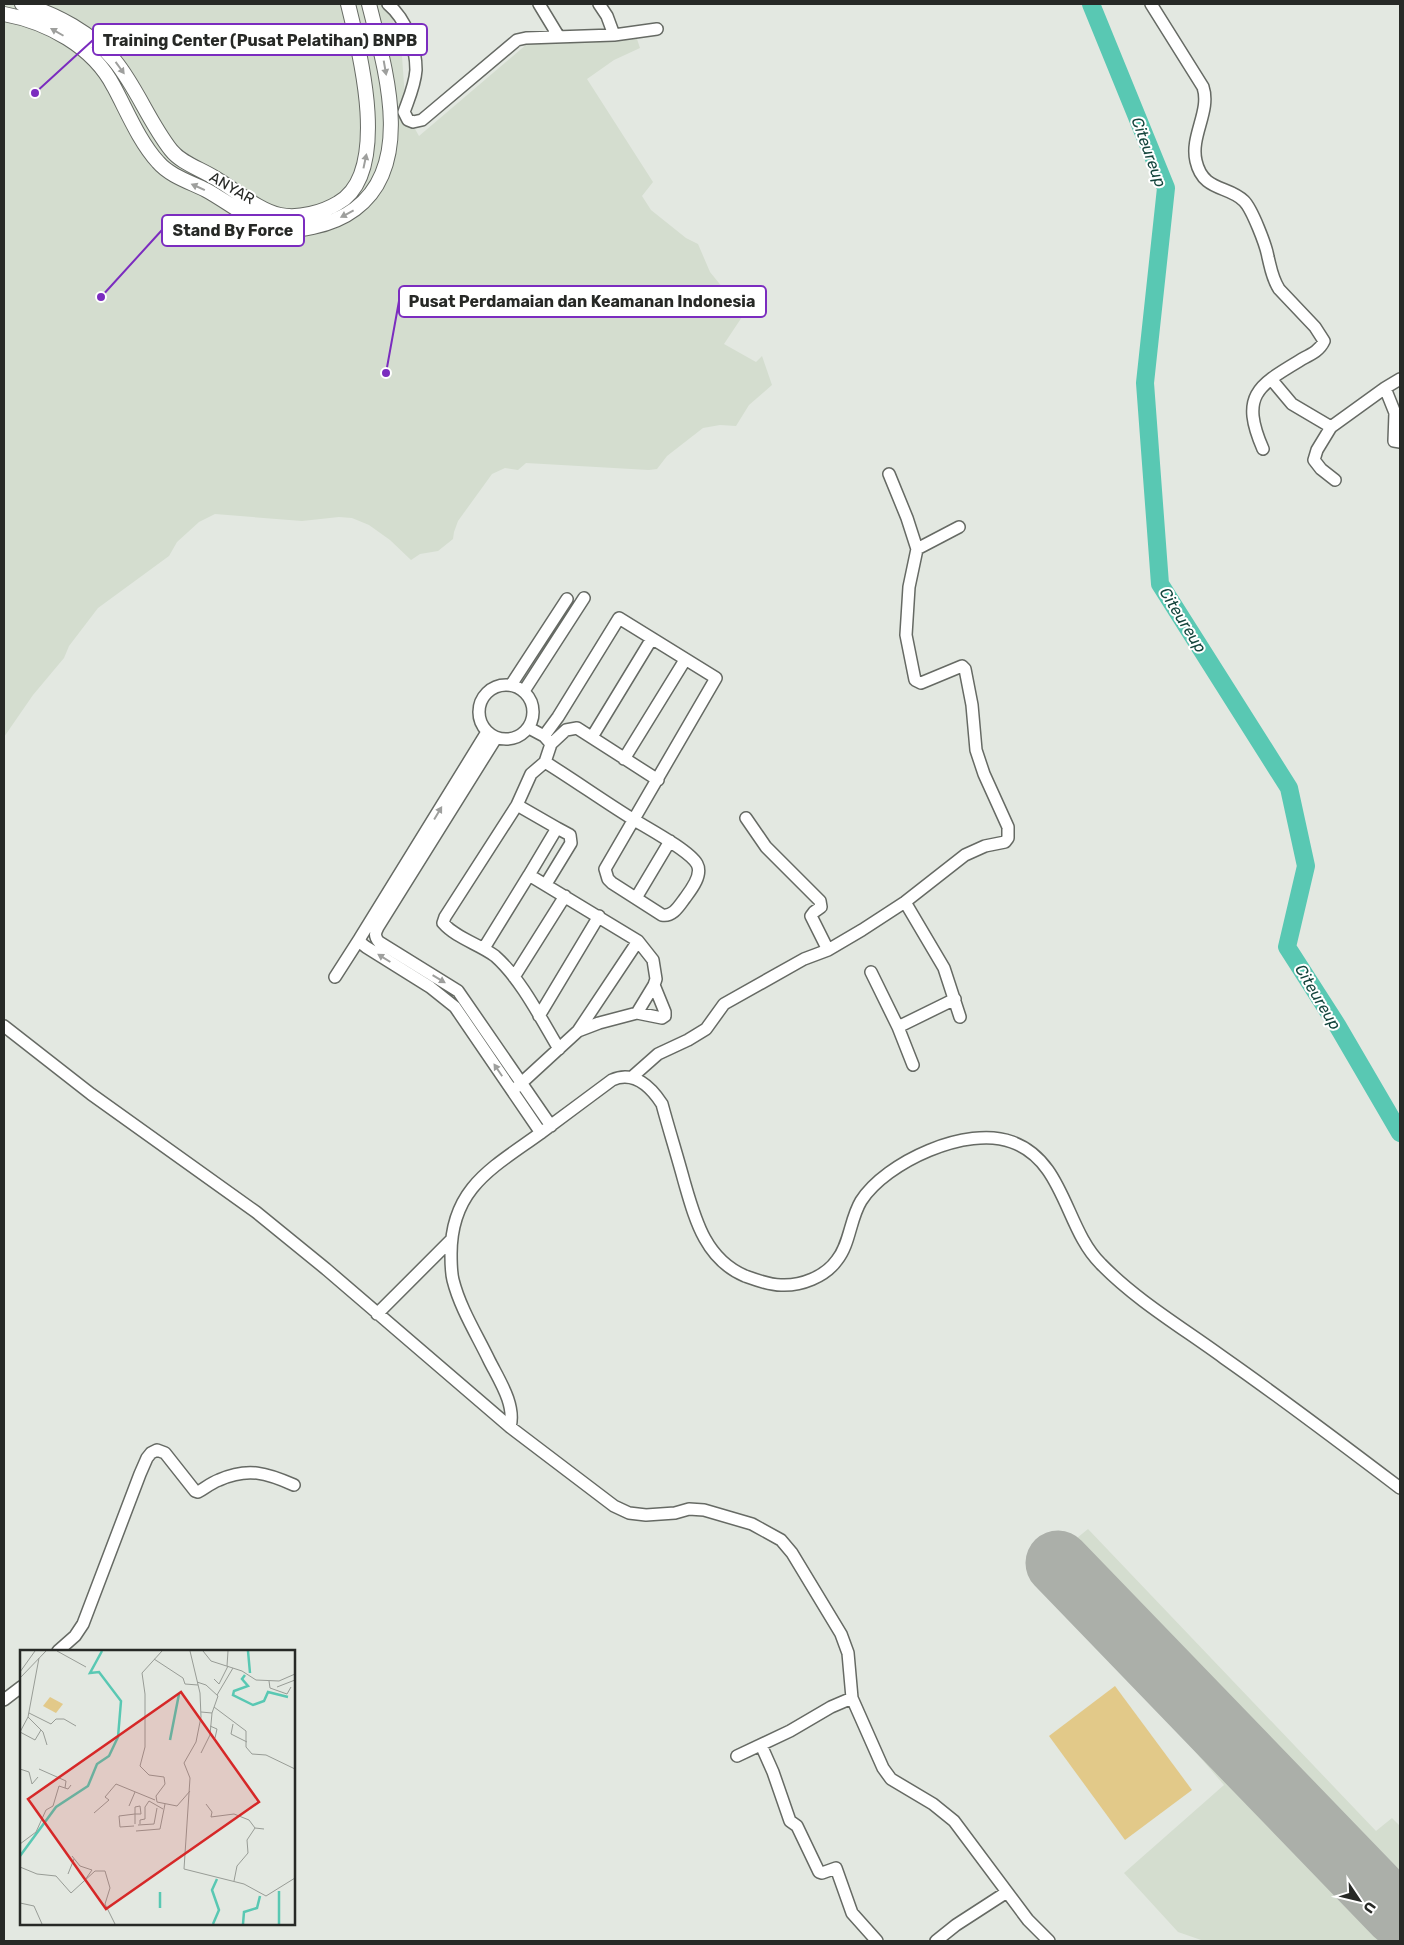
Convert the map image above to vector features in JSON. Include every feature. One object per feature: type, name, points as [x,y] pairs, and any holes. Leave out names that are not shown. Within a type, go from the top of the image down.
[{"type":"street","name":"ANYAR","points":[[22,4],[61,20],[82,32],[114,60],[133,86],[156,129],[171,150],[185,162],[206,172],[265,209],[285,216],[308,214],[333,206],[344,200],[355,188],[364,167],[367,152],[366,95],[348,4]]},
{"type":"street","name":"ANYAR","points":[[4,14],[52,29],[79,46],[113,84],[142,139],[156,160],[168,170],[189,183],[207,190],[246,215],[282,230],[318,226],[353,211],[371,195],[384,172],[390,137],[389,88],[384,59],[369,4]]},
{"type":"street","points":[[388,4],[404,22],[414,49],[416,70],[411,95],[404,112],[408,120],[413,122],[422,120],[512,43],[526,38],[614,35],[657,29]]},
{"type":"street","points":[[539,4],[559,37]]},
{"type":"street","points":[[599,4],[607,16],[614,35]]},
{"type":"street","points":[[1151,4],[1205,93],[1205,101],[1195,138],[1196,164],[1208,182],[1237,196],[1250,209],[1268,256],[1274,282],[1278,289],[1316,327],[1324,341],[1320,348],[1265,382],[1253,401],[1256,428],[1263,449]]},
{"type":"street","points":[[353,23],[373,19]]},
{"type":"street","points":[[142,139],[156,129]]},
{"type":"street","points":[[282,230],[285,216]]},
{"type":"street","points":[[1271,379],[1292,404],[1331,427]]},
{"type":"street","points":[[1335,480],[1321,469],[1314,460],[1317,450],[1331,427],[1400,379]]},
{"type":"street","points":[[1385,388],[1395,413],[1394,441],[1400,442]]},
{"type":"street","points":[[632,1077],[658,1054],[706,1029],[724,1004],[804,959],[828,950],[905,902],[965,855],[985,846],[1005,842],[1009,835],[1006,823],[984,774],[976,750],[972,705],[965,668],[962,666],[921,683],[915,680],[906,635],[909,587],[917,549],[890,474]]},
{"type":"street","points":[[917,549],[959,527]]},
{"type":"street","points":[[524,692],[584,598]]},
{"type":"street","points":[[511,685],[567,599]]},
{"type":"street","points":[[545,762],[632,819],[670,841],[697,864],[699,871],[692,889],[674,912],[666,916],[662,915],[612,883],[608,879],[605,869],[632,819],[658,780],[715,681],[714,676],[651,640],[618,618],[558,717],[547,740],[545,762],[531,774],[517,805],[444,919],[444,925],[484,948],[514,977],[559,1048]]},
{"type":"street","points":[[592,737],[651,640]]},
{"type":"street","points":[[624,759],[685,660]]},
{"type":"street","points":[[511,685],[524,692],[532,702],[534,715],[529,728],[523,734],[505,740],[492,735],[481,723],[479,716],[481,702],[490,690],[511,685]]},
{"type":"street","points":[[529,728],[547,740]]},
{"type":"street","points":[[547,740],[566,730],[577,728],[658,780]]},
{"type":"street","points":[[336,977],[492,735]]},
{"type":"street","points":[[492,735],[378,927],[375,938],[458,991],[551,1126]]},
{"type":"street","points":[[517,805],[570,835],[572,843],[546,884]]},
{"type":"street","points":[[746,818],[766,847],[820,901],[821,907],[811,916],[828,950]]},
{"type":"street","points":[[484,948],[557,828]]},
{"type":"street","points":[[636,898],[670,841]]},
{"type":"street","points":[[529,875],[599,916],[638,942],[653,960],[656,979],[637,1013]]},
{"type":"street","points":[[514,977],[565,896]]},
{"type":"street","points":[[905,902],[941,961],[960,1017]]},
{"type":"street","points":[[539,1016],[599,916]]},
{"type":"street","points":[[360,938],[361,943],[366,947],[430,987],[455,1006],[541,1133]]},
{"type":"street","points":[[512,1090],[578,1031],[638,942]]},
{"type":"street","points":[[871,972],[898,1027],[913,1065]]},
{"type":"street","points":[[578,1031],[599,1023],[637,1013],[662,1018],[665,1016],[663,1005],[654,985]]},
{"type":"street","points":[[898,1027],[955,999]]},
{"type":"street","points":[[4,1026],[91,1094],[256,1212],[510,1427],[621,1511],[646,1515],[676,1513],[689,1509],[704,1510],[752,1524],[776,1536],[792,1553],[841,1634],[848,1654],[852,1698],[887,1774],[891,1779],[947,1815],[960,1828],[1028,1920],[1048,1941]]},
{"type":"street","points":[[510,1427],[513,1415],[509,1404],[469,1320],[453,1281],[451,1240],[454,1222],[465,1197],[474,1185],[502,1160],[612,1080],[623,1076],[632,1077],[654,1092],[662,1104],[695,1219],[709,1247],[718,1258],[740,1274],[777,1285],[790,1286],[803,1283],[817,1277],[831,1267],[842,1252],[852,1216],[868,1190],[885,1174],[901,1164],[936,1148],[966,1139],[1002,1139],[1016,1144],[1029,1151],[1046,1167],[1088,1247],[1098,1262],[1113,1276],[1148,1304],[1271,1391],[1400,1488]]},
{"type":"street","points":[[377,1314],[451,1240]]},
{"type":"street","points":[[59,1650],[75,1636],[83,1624],[140,1474],[147,1458],[154,1450],[160,1450],[164,1453],[195,1491],[201,1490],[217,1480],[232,1474],[246,1472],[265,1474],[294,1485]]},
{"type":"street","points":[[4,1700],[20,1688]]},
{"type":"street","points":[[737,1756],[790,1731],[852,1698]]},
{"type":"street","points":[[761,1745],[773,1772],[790,1821],[797,1826],[819,1872],[822,1873],[836,1868],[852,1913],[877,1941]]},
{"type":"street","points":[[936,1941],[956,1925],[1008,1892]]},
{"type":"shaded area","points":[[4,4],[389,4],[402,56],[406,113],[419,136],[527,44],[637,39],[640,48],[614,60],[587,79],[653,182],[642,196],[651,210],[686,238],[698,244],[710,272],[744,314],[724,344],[756,362],[762,356],[772,385],[749,405],[736,426],[720,425],[703,428],[667,456],[657,469],[526,463],[518,470],[505,468],[492,474],[458,521],[453,539],[438,551],[420,554],[411,560],[390,540],[369,525],[352,518],[339,517],[302,521],[215,514],[199,522],[177,542],[169,556],[98,608],[69,646],[64,658],[33,695],[4,737]]},
{"type":"shaded area","points":[[1088,1529],[1376,1831],[1392,1818],[1400,1826],[1400,1932],[1375,1941],[1204,1941],[1178,1932],[1124,1873],[1224,1785],[1038,1570]]},
{"type":"shaded area","points":[[1115,1686],[1192,1790],[1125,1840],[1049,1736]]},
{"type":"waterway","name":"Citeureup","points":[[1091,4],[1166,188],[1145,383],[1160,584],[1289,788],[1306,866],[1287,947],[1337,1025],[1400,1133]]},
{"type":"runway","points":[[1058,1563],[1397,1914]]},
{"type":"place","name":"Training Center (Pusat Pelatihan) BNPB","points":[[35,93]]},
{"type":"place","name":"Stand By Force","points":[[101,297]]},
{"type":"place","name":"Pusat Perdamaian dan Keamanan Indonesia","points":[[386,373]]}]
